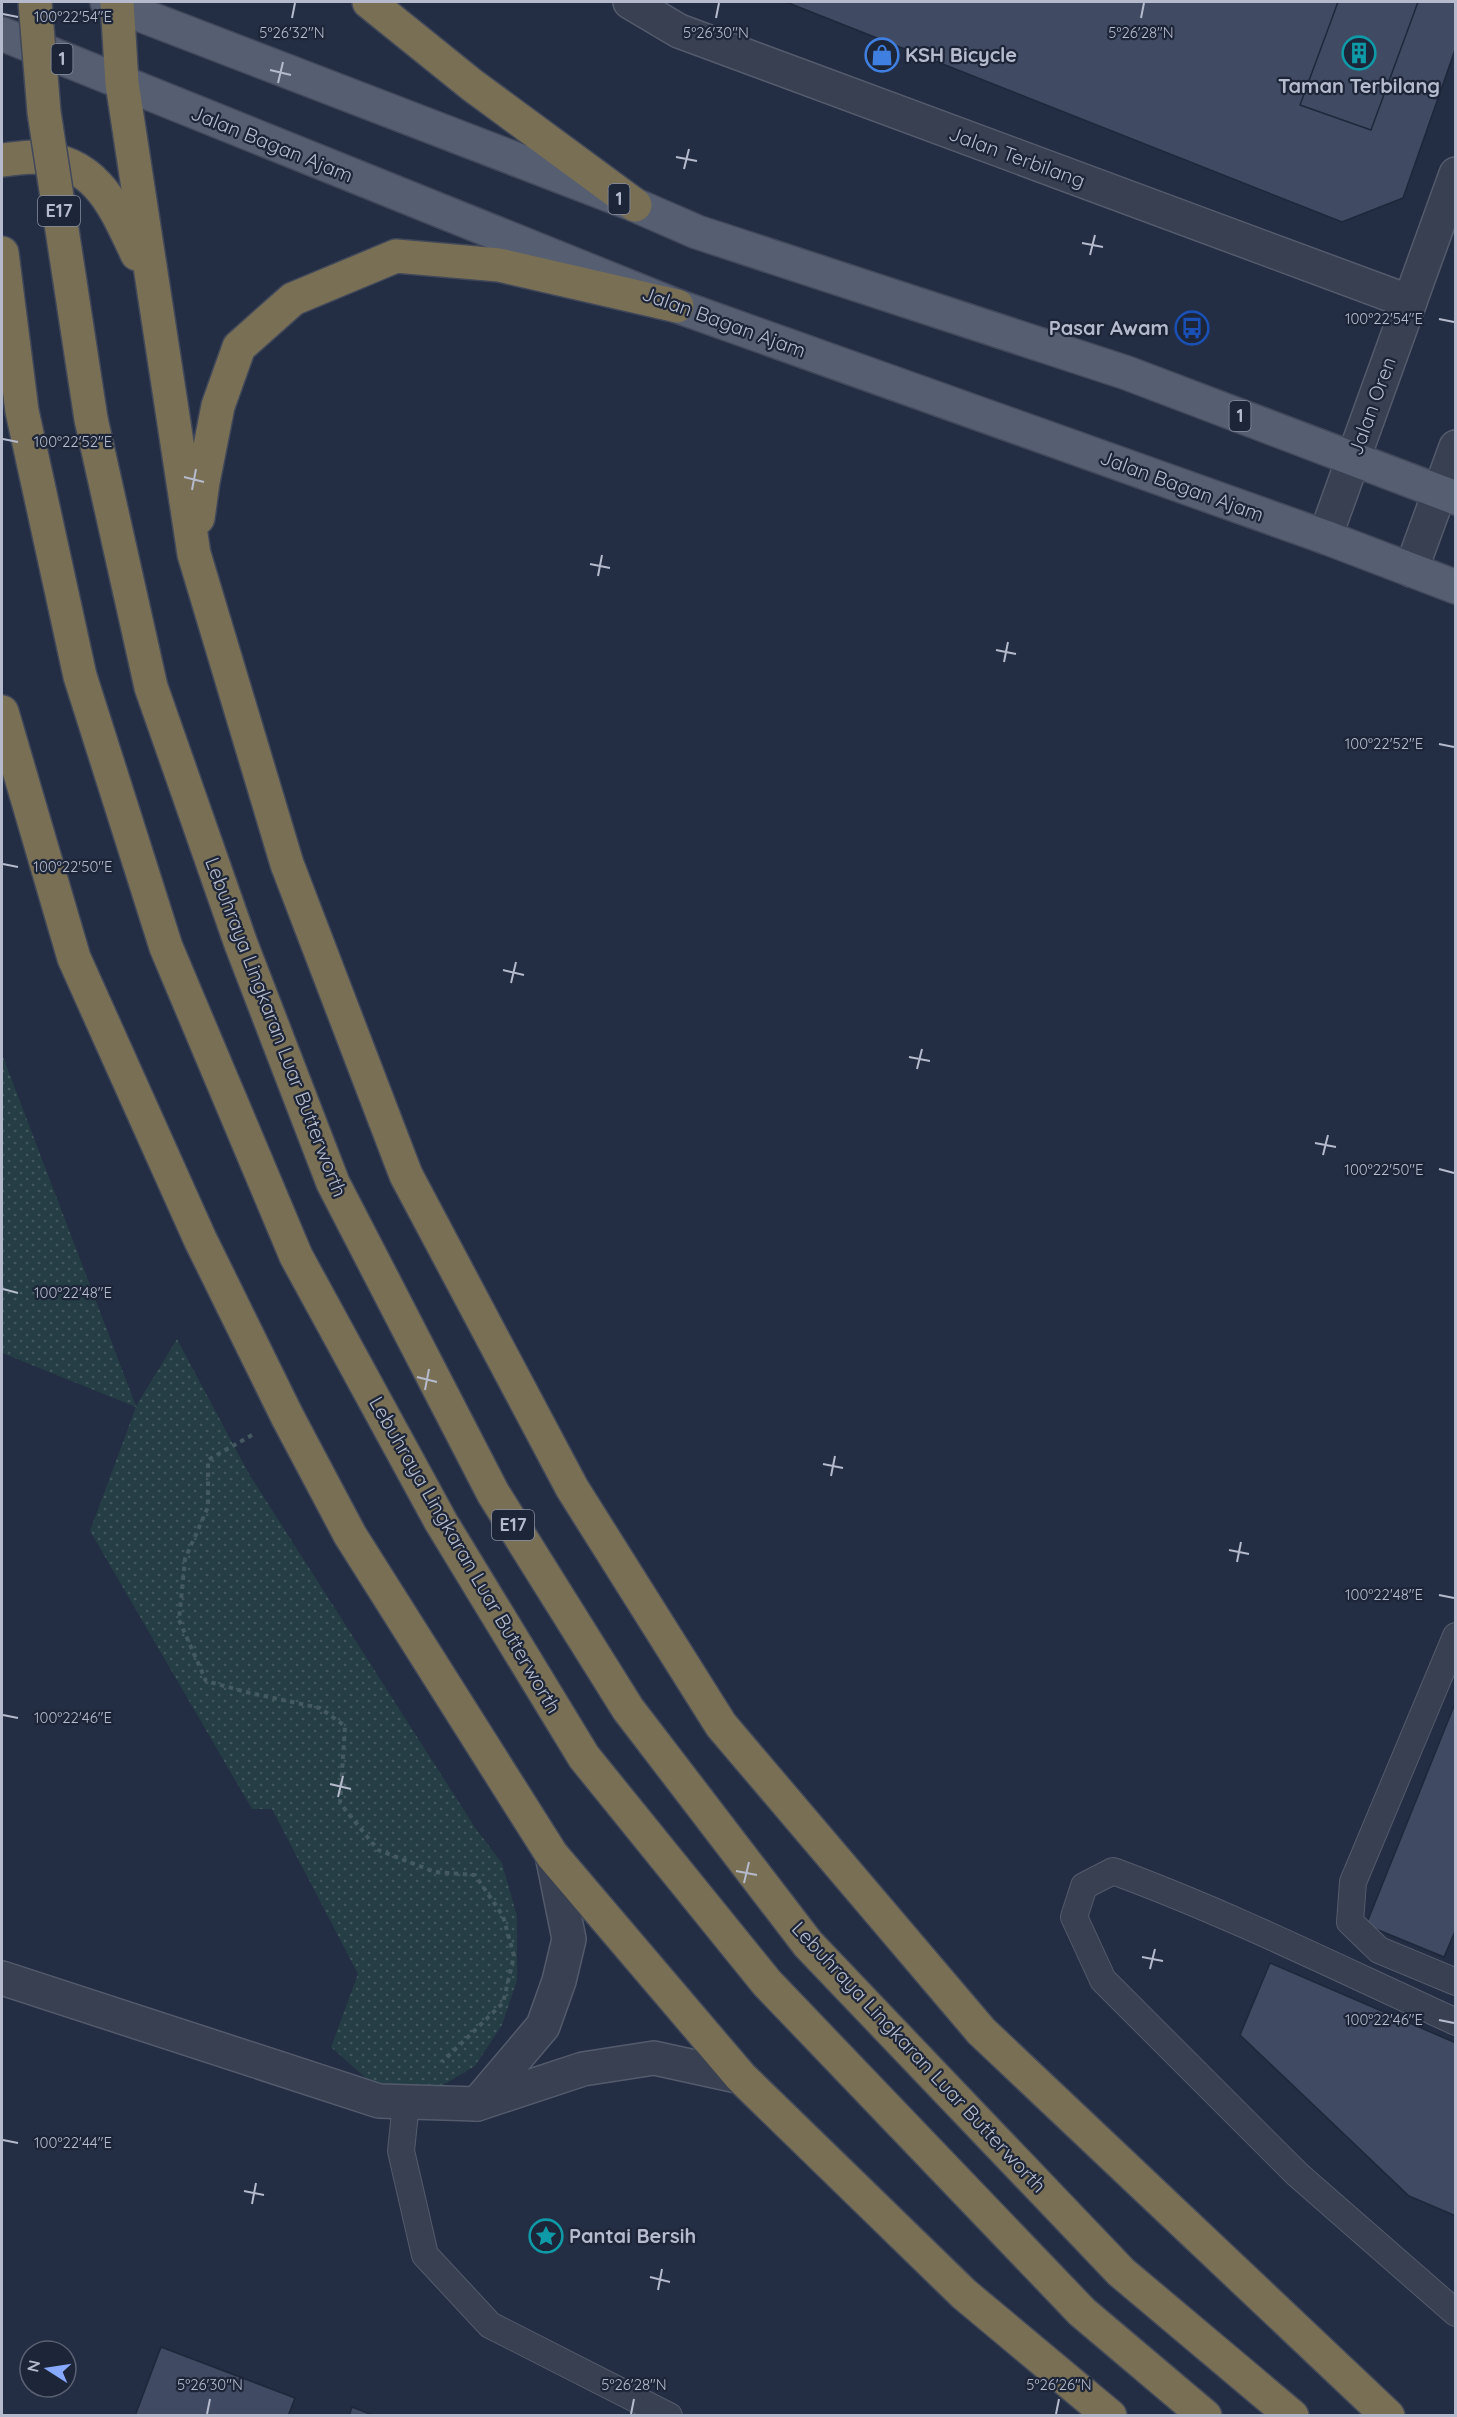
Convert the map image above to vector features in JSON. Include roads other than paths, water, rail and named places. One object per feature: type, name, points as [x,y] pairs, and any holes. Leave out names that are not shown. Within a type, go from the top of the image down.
[{"type":"highway","name":"Lebuhraya Lingkaran Luar Butterworth","points":[[35,2],[44,112],[91,419],[151,687],[241,944],[333,1183],[493,1493],[628,1709],[808,1944],[1121,2272],[1292,2415]]},
{"type":"highway","points":[[369,2],[472,85],[635,205]]},
{"type":"highway","points":[[114,3],[122,83],[151,285],[194,554],[287,864],[406,1174],[572,1488],[722,1725],[981,2031],[1388,2415]]},
{"type":"highway","points":[[2,160],[35,157],[70,165],[101,186],[118,213],[151,285]]},
{"type":"highway","name":"Lebuhraya Lingkaran Luar Butterworth","points":[[2,253],[22,411],[80,676],[166,948],[296,1256],[441,1522],[584,1757],[767,1983],[1082,2312],[1205,2415]]},
{"type":"highway","points":[[194,554],[203,482],[218,406],[239,347],[293,299],[396,256],[499,265],[677,306]]},
{"type":"highway","points":[[2,712],[74,958],[200,1239],[287,1416],[350,1535],[552,1856],[741,2077],[964,2294],[1110,2415]]},
{"type":"main road","name":"1","points":[[114,3],[635,205],[697,232],[1127,373],[1448,495]]},
{"type":"main road","name":"Jalan Bagan Ajam","points":[[2,34],[677,306],[1324,537],[1455,587]]},
{"type":"street","name":"Jalan Terbilang","points":[[630,2],[679,32],[1410,302]]},
{"type":"street","name":"Jalan Oren","points":[[1324,537],[1455,174]]},
{"type":"street","points":[[1411,570],[1448,495],[1455,447]]},
{"type":"street","points":[[477,2104],[543,2026],[559,1981],[569,1939],[552,1856]]},
{"type":"street","points":[[2,1978],[379,2101],[477,2104],[583,2069],[654,2058],[741,2077]]},
{"type":"lane","points":[[1455,1636],[1353,1882],[1350,1923],[1379,1950],[1455,1982]]},
{"type":"lane","points":[[1455,2022],[1162,1889],[1113,1871],[1084,1886],[1074,1917],[1103,1980],[1296,2174],[1455,2313]]},
{"type":"lane","points":[[404,2103],[401,2151],[424,2255],[490,2325],[669,2415]]},
{"type":"place","name":"Taman Terbilang","points":[[1359,53]]},
{"type":"place","name":"KSH Bicycle","points":[[882,55]]},
{"type":"place","name":"Pasar Awam","points":[[1192,328]]},
{"type":"place","name":"Pantai Bersih","points":[[546,2236]]}]
